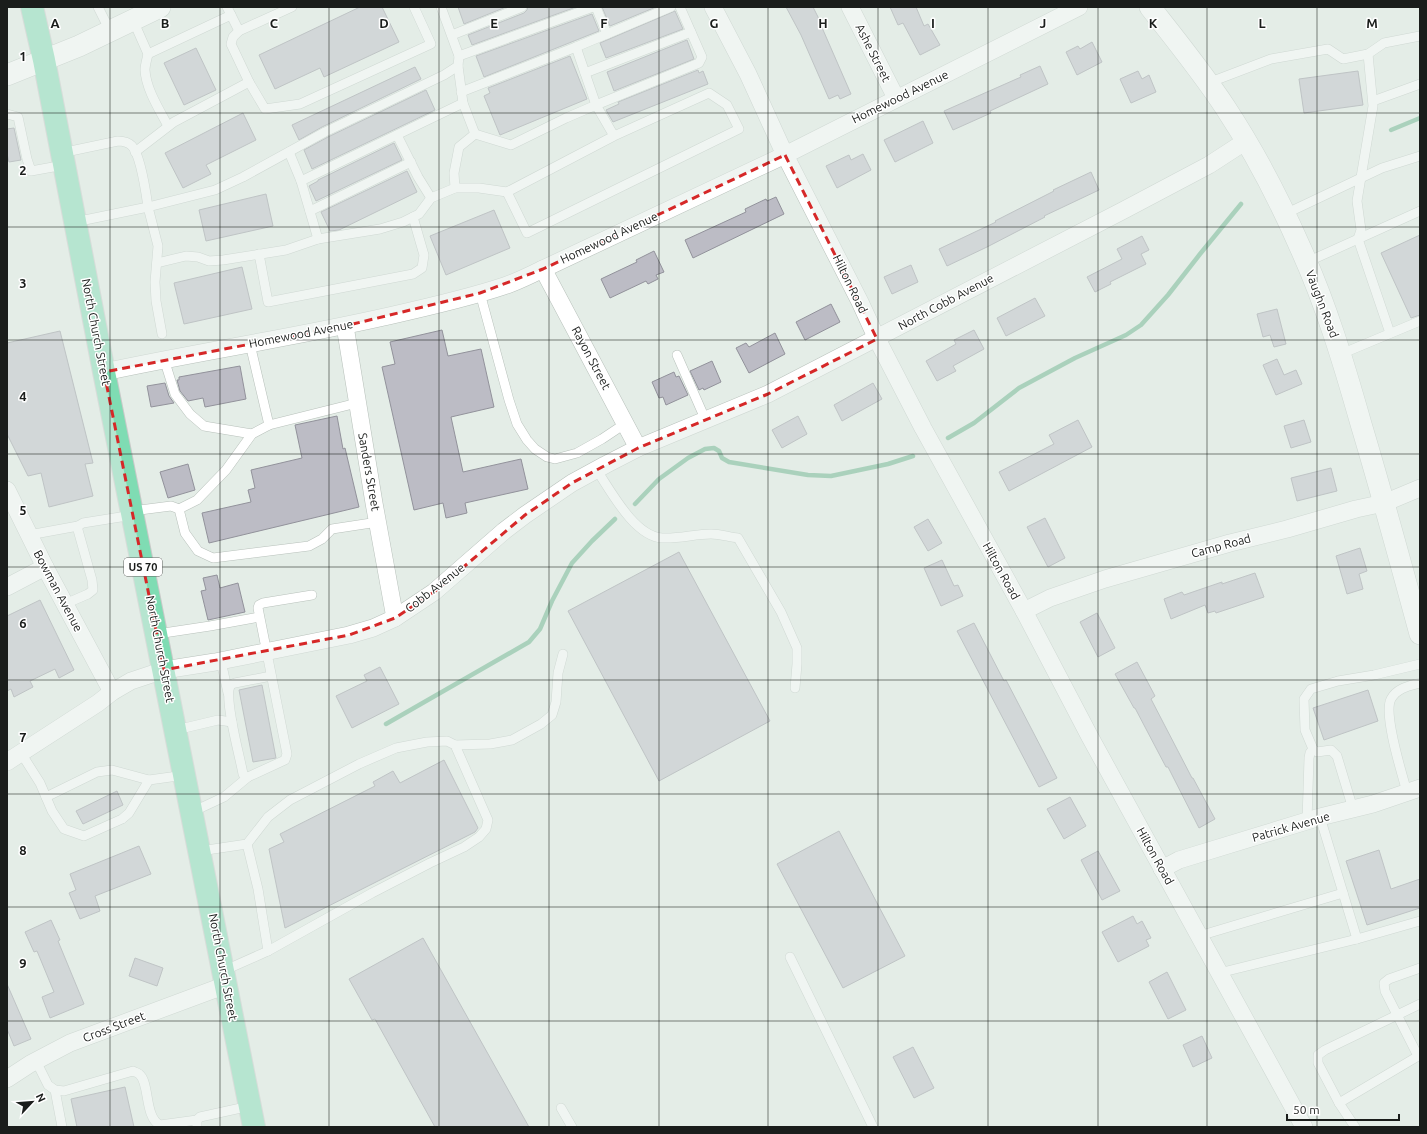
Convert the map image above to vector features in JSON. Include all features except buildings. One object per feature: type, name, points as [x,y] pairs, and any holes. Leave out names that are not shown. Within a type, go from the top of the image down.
[{"type":"main road","name":"North Church Street","points":[[32,7],[44,60],[62,159],[252,1117]]},
{"type":"street","points":[[7,75],[79,46],[160,7]]},
{"type":"street","name":"Hilton Road","points":[[713,7],[748,74],[785,155],[860,302],[877,339],[935,449],[1024,611],[1162,869],[1304,1127]]},
{"type":"street","name":"Ashe Street","points":[[850,7],[896,98]]},
{"type":"street","name":"Homewood Avenue","points":[[104,372],[345,326],[460,300],[504,286],[785,155],[1079,7]]},
{"type":"street","name":"Vaughn Road","points":[[1150,7],[1208,83],[1246,141],[1285,214],[1320,294],[1341,354],[1420,634]]},
{"type":"street","name":"North Cobb Avenue","points":[[638,448],[768,394],[877,339],[1210,165],[1246,141]]},
{"type":"street","name":"Rayon Street","points":[[543,269],[638,448]]},
{"type":"street","name":"Sanders Street","points":[[345,326],[395,618]]},
{"type":"street","name":"Cobb Avenue","points":[[14,758],[98,703],[112,692],[131,681],[164,670],[222,661],[349,635],[373,628],[395,618],[434,592],[525,514],[572,483],[638,448]]},
{"type":"street","name":"Camp Road","points":[[1024,611],[1050,598],[1105,579],[1230,543],[1287,529],[1356,509],[1384,503],[1420,488]]},
{"type":"street","name":"Bowman Avenue","points":[[7,490],[45,567],[112,692]]},
{"type":"street","points":[[7,587],[45,567]]},
{"type":"street","name":"Patrick Avenue","points":[[1162,869],[1179,860],[1313,819],[1373,804],[1414,790]]},
{"type":"street","name":"Cross Street","points":[[7,1079],[36,1061],[70,1043],[225,978]]},
{"type":"lane","points":[[98,7],[110,31]]},
{"type":"lane","points":[[292,7],[239,31],[233,37],[230,44],[264,109],[300,104],[431,44],[414,7]]},
{"type":"lane","points":[[442,7],[459,56],[458,66],[463,103],[475,134]]},
{"type":"lane","points":[[452,35],[522,7]]},
{"type":"lane","points":[[459,56],[595,7],[607,34]]},
{"type":"lane","points":[[461,92],[576,47],[671,7]]},
{"type":"lane","points":[[475,134],[511,145],[566,118],[699,63],[702,57],[680,7]]},
{"type":"lane","points":[[148,54],[229,11],[239,31]]},
{"type":"lane","points":[[133,20],[148,54],[145,69],[147,80],[153,98],[168,126]]},
{"type":"lane","points":[[585,73],[691,32]]},
{"type":"lane","points":[[1208,83],[1271,59],[1328,49],[1343,59],[1368,54],[1384,43],[1420,36]]},
{"type":"lane","points":[[576,47],[596,105],[614,136]]},
{"type":"lane","points":[[1368,54],[1373,106],[1357,201],[1361,230],[1358,239],[1390,333]]},
{"type":"lane","points":[[75,222],[148,207],[215,190],[243,177],[326,132],[444,75],[458,66]]},
{"type":"lane","points":[[135,152],[174,122],[249,82]]},
{"type":"lane","points":[[1373,101],[1420,84]]},
{"type":"lane","points":[[157,263],[186,256],[198,257],[209,261],[286,250],[318,239],[380,229],[403,222],[419,214],[430,198],[455,188],[479,188],[507,192],[614,136],[709,92],[727,105],[739,129],[528,233],[507,192]]},
{"type":"lane","points":[[301,181],[463,103]]},
{"type":"lane","points":[[7,114],[18,117],[31,171],[62,159],[118,141],[126,142],[133,147],[138,160],[158,246],[155,282],[156,300],[162,334]]},
{"type":"lane","points":[[455,188],[454,173],[459,147],[475,134]]},
{"type":"lane","points":[[397,135],[430,198]]},
{"type":"lane","points":[[289,152],[301,181],[318,239]]},
{"type":"lane","points":[[1285,214],[1382,168],[1420,156]]},
{"type":"lane","points":[[310,211],[411,162]]},
{"type":"lane","points":[[1306,262],[1420,211]]},
{"type":"lane","points":[[259,254],[268,302],[413,274],[422,268],[424,255],[413,217]]},
{"type":"lane","points":[[480,293],[517,424],[527,440],[535,449],[547,457],[555,459],[577,453],[626,423]]},
{"type":"lane","points":[[1341,354],[1420,321]]},
{"type":"lane","points":[[250,344],[269,424]]},
{"type":"lane","points":[[677,355],[706,421]]},
{"type":"lane","points":[[164,360],[175,394],[190,414],[204,426],[252,434]]},
{"type":"lane","points":[[29,535],[171,506],[179,509],[197,500],[226,470],[252,434],[269,424],[357,403]]},
{"type":"lane","points":[[596,469],[627,514],[638,527],[648,534],[661,538],[712,534],[738,538],[781,612],[797,648],[795,688]]},
{"type":"lane","points":[[179,509],[185,534],[198,551],[213,558],[309,546],[322,539],[332,529],[378,522]]},
{"type":"lane","points":[[65,604],[88,594],[93,590],[92,580],[78,526]]},
{"type":"lane","points":[[192,812],[224,796],[248,777],[285,760],[287,757],[259,617],[258,605],[312,595]]},
{"type":"lane","points":[[157,634],[259,617]]},
{"type":"lane","points":[[200,851],[247,844],[268,817],[290,800],[359,764],[396,748],[447,740],[455,745],[490,744],[512,740],[541,724],[552,715],[556,702],[558,673],[563,654]]},
{"type":"lane","points":[[222,661],[229,696],[232,722],[243,774],[248,777]]},
{"type":"lane","points":[[1353,809],[1337,756],[1331,750],[1317,752],[1313,749],[1305,730],[1304,699],[1311,689],[1338,681],[1374,675],[1420,664]]},
{"type":"lane","points":[[229,696],[231,684],[271,676]]},
{"type":"lane","points":[[1414,790],[1390,721],[1389,707],[1391,700],[1396,693],[1403,688],[1420,683]]},
{"type":"lane","points":[[176,730],[218,720],[232,722]]},
{"type":"lane","points":[[225,978],[268,951],[430,862],[464,847],[479,837],[486,829],[488,820],[455,745]]},
{"type":"lane","points":[[1313,749],[1310,753],[1313,819],[1343,893],[1357,939]]},
{"type":"lane","points":[[14,758],[40,783],[52,811],[64,830],[84,836],[122,819],[129,813],[149,780]]},
{"type":"lane","points":[[46,797],[97,772],[112,770],[149,780],[185,775]]},
{"type":"lane","points":[[247,844],[258,889],[268,951]]},
{"type":"lane","points":[[1199,936],[1343,893]]},
{"type":"lane","points":[[1219,973],[1357,939],[1420,921]]},
{"type":"lane","points":[[790,958],[873,1127]]},
{"type":"lane","points":[[1339,1103],[1419,1055],[1385,991],[1384,983],[1389,979],[1420,968]]},
{"type":"lane","points":[[1355,1127],[1339,1103],[1318,1062],[1318,1056],[1324,1050],[1420,1004]]},
{"type":"lane","points":[[36,1061],[48,1085],[55,1090],[64,1091],[133,1072],[139,1073],[143,1079],[151,1116],[155,1123],[160,1125],[197,1124],[200,1117],[252,1117]]},
{"type":"lane","points":[[55,1090],[62,1127]]},
{"type":"lane","points":[[561,1108],[572,1127]]},
{"type":"highlighted area","points":[[785,155],[877,339],[768,394],[638,448],[572,483],[525,515],[434,592],[395,618],[349,635],[164,670],[104,372],[345,326],[480,293],[543,269]]},
{"type":"waterway","points":[[1391,130],[1420,118]]},
{"type":"waterway","points":[[948,438],[974,423],[1019,388],[1075,358],[1126,335],[1141,325],[1168,295],[1241,204]]},
{"type":"waterway","points":[[635,504],[659,479],[688,458],[705,449],[714,448],[719,451],[722,458],[729,462],[808,475],[831,476],[888,464],[913,456]]},
{"type":"waterway","points":[[386,724],[529,642],[540,629],[552,601],[572,563],[615,519]]}]
